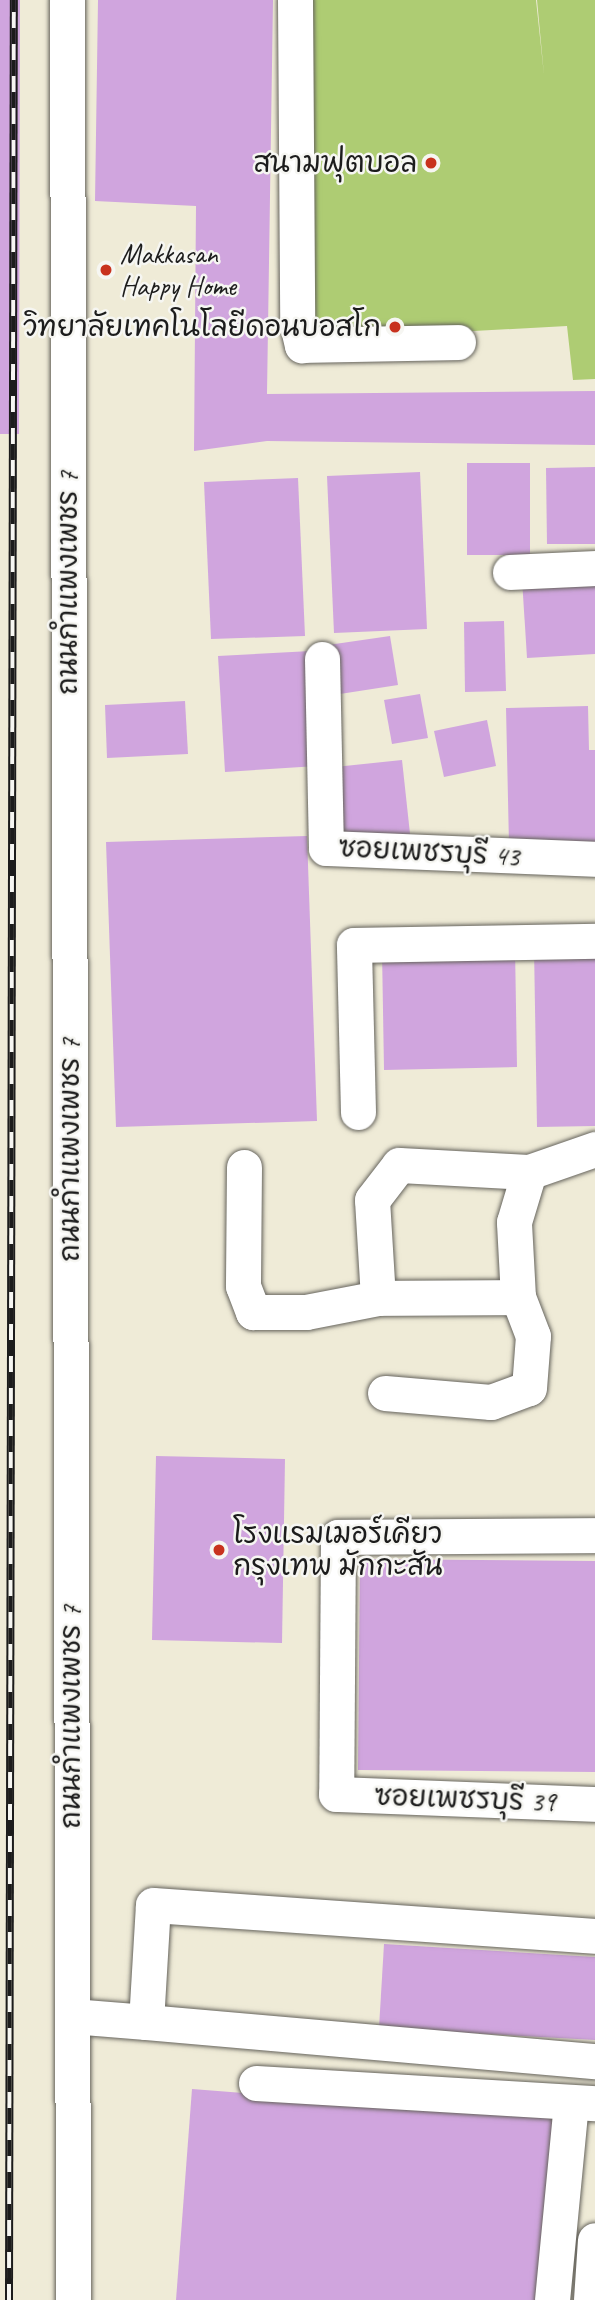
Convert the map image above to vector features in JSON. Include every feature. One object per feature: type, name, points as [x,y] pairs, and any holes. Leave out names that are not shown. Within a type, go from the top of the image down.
[{"type":"street","name":"ถนนกำแพงเพชร 7","points":[[67,0],[73,2300]]},
{"type":"street","points":[[295,0],[298,324],[302,345],[458,342]]},
{"type":"street","points":[[510,572],[595,568]]},
{"type":"street","name":"ซอยเพชรบุรี 43","points":[[322,659],[326,849],[595,859]]},
{"type":"street","points":[[358,1112],[354,945],[595,941]]},
{"type":"street","points":[[378,1298],[372,1200],[398,1165],[529,1172],[595,1149]]},
{"type":"street","points":[[244,1167],[243,1286],[253,1312],[306,1312],[378,1298],[518,1297]]},
{"type":"street","points":[[385,1393],[491,1402],[529,1388],[533,1336],[518,1297],[514,1222],[529,1172]]},
{"type":"street","name":"ซอยเพชรบุรี 39","points":[[595,1535],[338,1537],[336,1794],[595,1804]]},
{"type":"street","points":[[146,2022],[153,1905],[595,1936]]},
{"type":"street","points":[[72,2016],[595,2061]]},
{"type":"street","points":[[256,2083],[583,2103],[552,2300]]},
{"type":"street","points":[[591,2300],[595,2240]]},
{"type":"green space","name":"สนามฟุตบอล","points":[[311,0],[536,0],[544,75],[537,0],[595,0],[595,379],[573,380],[567,326],[309,340]]},
{"type":"building","points":[[0,0],[20,0],[19,434],[0,434]]},
{"type":"building","points":[[98,0],[273,0],[267,394],[595,391],[595,445],[267,441],[194,451],[196,206],[95,201]]},
{"type":"building","points":[[467,463],[530,463],[530,555],[467,555]]},
{"type":"building","points":[[595,467],[595,544],[547,544],[546,468]]},
{"type":"building","points":[[420,472],[427,629],[334,633],[327,476]]},
{"type":"building","points":[[298,478],[305,636],[211,639],[204,482]]},
{"type":"building","points":[[595,575],[595,654],[527,658],[522,579]]},
{"type":"building","points":[[504,621],[506,691],[465,692],[464,622]]},
{"type":"building","points":[[390,636],[398,685],[327,696],[328,645]]},
{"type":"building","points":[[311,651],[317,766],[225,772],[218,656]]},
{"type":"building","points":[[420,694],[428,738],[392,744],[384,700]]},
{"type":"building","points":[[185,701],[188,754],[107,758],[105,705]]},
{"type":"building","points":[[588,706],[589,750],[595,750],[595,844],[509,845],[506,708]]},
{"type":"building","points":[[487,720],[496,766],[444,777],[434,731]]},
{"type":"building","points":[[402,760],[411,843],[344,846],[335,767]]},
{"type":"building","points":[[307,836],[317,1121],[116,1127],[106,842]]},
{"type":"building","points":[[595,946],[595,1126],[537,1127],[534,947]]},
{"type":"building","points":[[515,948],[517,1067],[384,1070],[382,951]]},
{"type":"building","name":"โรงแรมเมอร์เคียว กรุงเทพ มักกะสัน","points":[[156,1456],[285,1459],[282,1643],[152,1640]]},
{"type":"building","points":[[360,1559],[595,1561],[595,1772],[358,1770]]},
{"type":"building","points":[[384,1944],[595,1957],[595,2040],[379,2028]]},
{"type":"building","points":[[192,2089],[555,2118],[541,2300],[176,2300]]},
{"type":"railway","points":[[9,2300],[14,0]]},
{"type":"place","name":"สนามฟุตบอล","points":[[431,163]]},
{"type":"place","name":"Makkasan Happy Home","points":[[106,270]]},
{"type":"place","name":"วิทยาลัยเทคโนโลยีดอนบอสโก","points":[[395,327]]},
{"type":"place","name":"โรงแรมเมอร์เคียว กรุงเทพ มักกะสัน","points":[[219,1550]]}]
